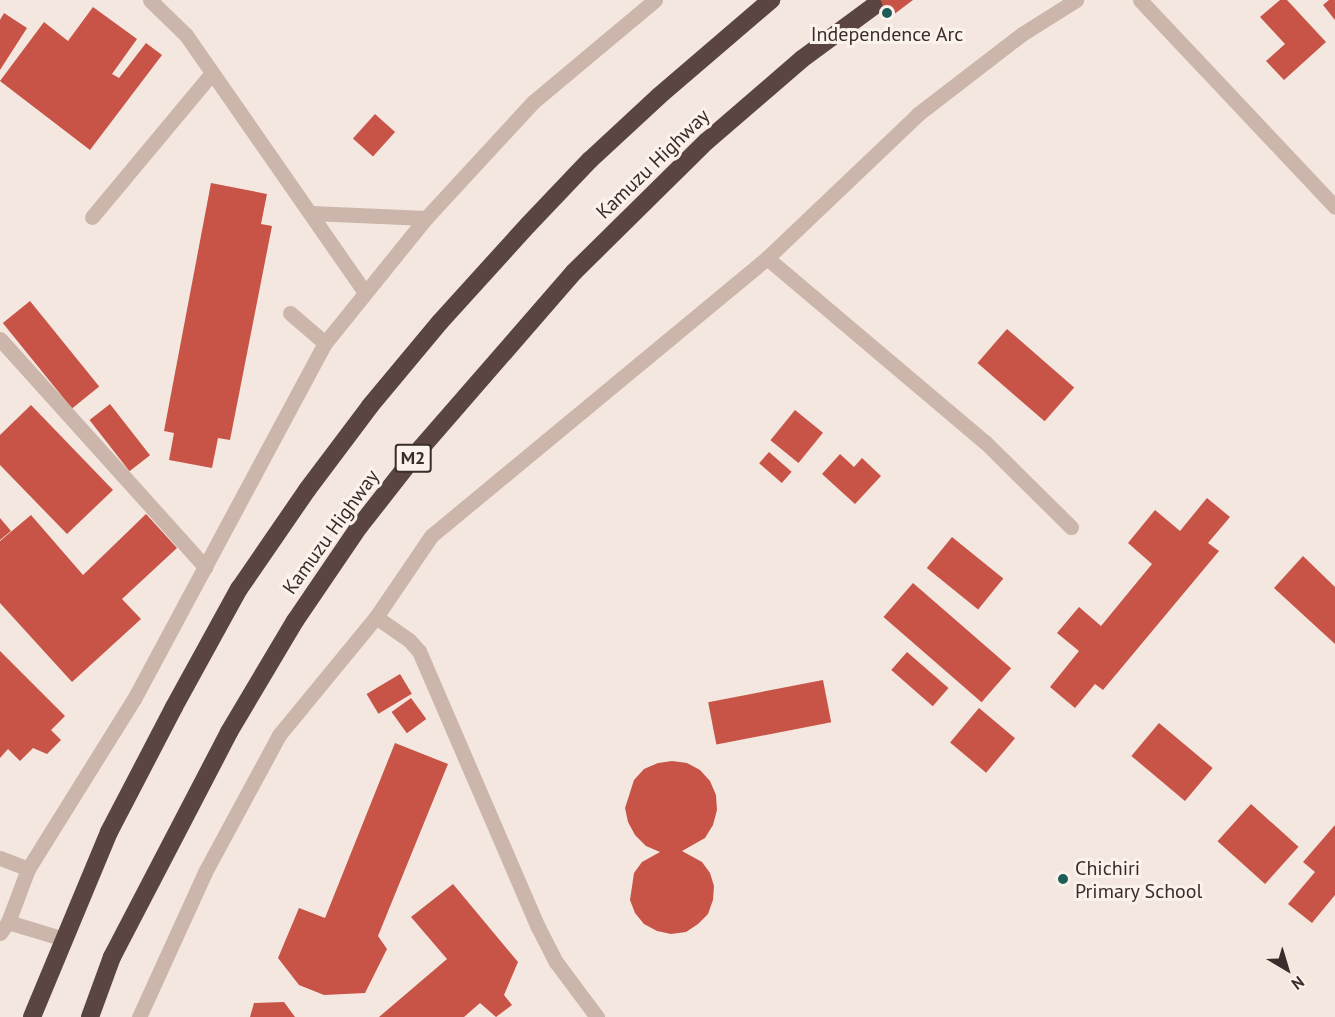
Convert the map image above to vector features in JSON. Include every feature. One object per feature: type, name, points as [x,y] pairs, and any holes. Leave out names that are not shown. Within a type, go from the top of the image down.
[{"type":"highway","points":[[32,1017],[109,832],[174,707],[239,589],[328,462],[370,406],[440,322],[590,160],[771,0]]},
{"type":"highway","name":"Kamuzu Highway","points":[[90,1017],[112,957],[229,732],[295,621],[359,527],[478,381],[581,264],[707,141],[802,59],[874,6]]},
{"type":"street","points":[[150,0],[186,35],[211,74],[311,213],[364,293]]},
{"type":"street","points":[[64,939],[4,928],[28,869],[134,699],[325,343],[426,218],[533,102],[655,0]]},
{"type":"street","points":[[139,1017],[205,872],[279,735],[376,617],[431,536],[767,258],[918,114],[1022,34],[1076,0]]},
{"type":"street","points":[[1140,0],[1335,207]]},
{"type":"street","points":[[92,217],[211,74]]},
{"type":"street","points":[[311,213],[426,218]]},
{"type":"street","points":[[767,258],[985,442],[1071,527]]},
{"type":"street","points":[[290,313],[325,343]]},
{"type":"street","points":[[0,339],[205,567]]},
{"type":"street","points":[[376,617],[409,640],[419,651],[538,927],[556,962],[597,1017]]},
{"type":"street","points":[[0,858],[28,869]]},
{"type":"building","name":"Independence Arc","points":[[870,0],[913,0],[885,21]]},
{"type":"building","points":[[1280,0],[1287,0],[1326,42],[1284,80],[1266,61],[1285,44],[1260,17]]},
{"type":"building","points":[[1329,0],[1335,0],[1335,20],[1323,5]]},
{"type":"building","points":[[93,7],[137,39],[112,74],[119,78],[146,43],[162,55],[90,150],[0,81],[44,22],[68,41]]},
{"type":"building","points":[[4,13],[27,28],[0,70],[0,20]]},
{"type":"building","points":[[375,114],[395,132],[373,157],[353,139]]},
{"type":"building","points":[[211,183],[267,194],[261,224],[272,226],[230,440],[218,438],[212,468],[169,460],[174,433],[164,431]]},
{"type":"building","points":[[30,301],[99,386],[72,409],[3,323]]},
{"type":"building","points":[[1007,329],[1074,387],[1045,421],[977,363]]},
{"type":"building","points":[[110,404],[150,455],[130,471],[90,420]]},
{"type":"building","points":[[31,405],[113,490],[67,534],[0,465],[0,435]]},
{"type":"building","points":[[795,410],[823,433],[798,463],[770,440]]},
{"type":"building","points":[[769,452],[792,472],[782,483],[759,463]]},
{"type":"building","points":[[840,454],[854,467],[862,458],[881,476],[855,504],[822,474]]},
{"type":"building","points":[[1207,498],[1230,517],[1208,543],[1219,551],[1103,690],[1095,684],[1075,708],[1050,687],[1079,651],[1057,633],[1079,607],[1101,626],[1152,564],[1128,543],[1155,510],[1180,531]]},
{"type":"building","points":[[146,514],[177,548],[122,599],[141,619],[72,682],[0,603],[0,541],[31,515],[83,575]]},
{"type":"building","points":[[0,518],[11,531],[0,540]]},
{"type":"building","points":[[952,537],[1003,579],[978,610],[927,568]]},
{"type":"building","points":[[1303,556],[1335,587],[1335,644],[1274,588]]},
{"type":"building","points":[[913,583],[1011,668],[982,702],[883,617]]},
{"type":"building","points":[[0,651],[65,716],[51,730],[61,740],[47,754],[33,748],[20,761],[8,749],[0,758]]},
{"type":"building","points":[[907,652],[949,688],[933,706],[891,670]]},
{"type":"building","points":[[400,674],[412,694],[378,714],[367,694]]},
{"type":"building","points":[[823,680],[831,722],[716,745],[708,702]]},
{"type":"building","points":[[411,698],[426,719],[407,733],[392,712]]},
{"type":"building","points":[[979,708],[1015,738],[986,773],[950,742]]},
{"type":"building","points":[[1159,723],[1213,768],[1185,801],[1131,756]]},
{"type":"building","points":[[395,743],[448,764],[378,936],[387,949],[365,993],[324,995],[299,985],[278,958],[299,908],[325,918]]},
{"type":"building","points":[[672,761],[687,763],[700,770],[710,781],[716,795],[717,810],[713,825],[705,838],[682,851],[702,862],[710,873],[714,886],[713,900],[708,914],[686,932],[671,934],[657,931],[644,924],[635,913],[630,900],[634,873],[642,862],[660,852],[646,846],[635,835],[628,822],[625,808],[634,780],[644,769],[658,763]]},
{"type":"building","points":[[1251,804],[1299,847],[1265,884],[1218,841]]},
{"type":"building","points":[[1335,825],[1335,895],[1312,923],[1288,904],[1315,872],[1303,862]]},
{"type":"building","points":[[453,884],[518,962],[504,995],[512,1005],[496,1017],[480,1003],[464,1017],[379,1017],[447,959],[411,917]]},
{"type":"building","points":[[284,1002],[295,1017],[250,1017],[254,1003]]},
{"type":"place","name":"Independence Arc","points":[[887,13]]},
{"type":"place","name":"Chichiri Primary School","points":[[1063,879]]}]
